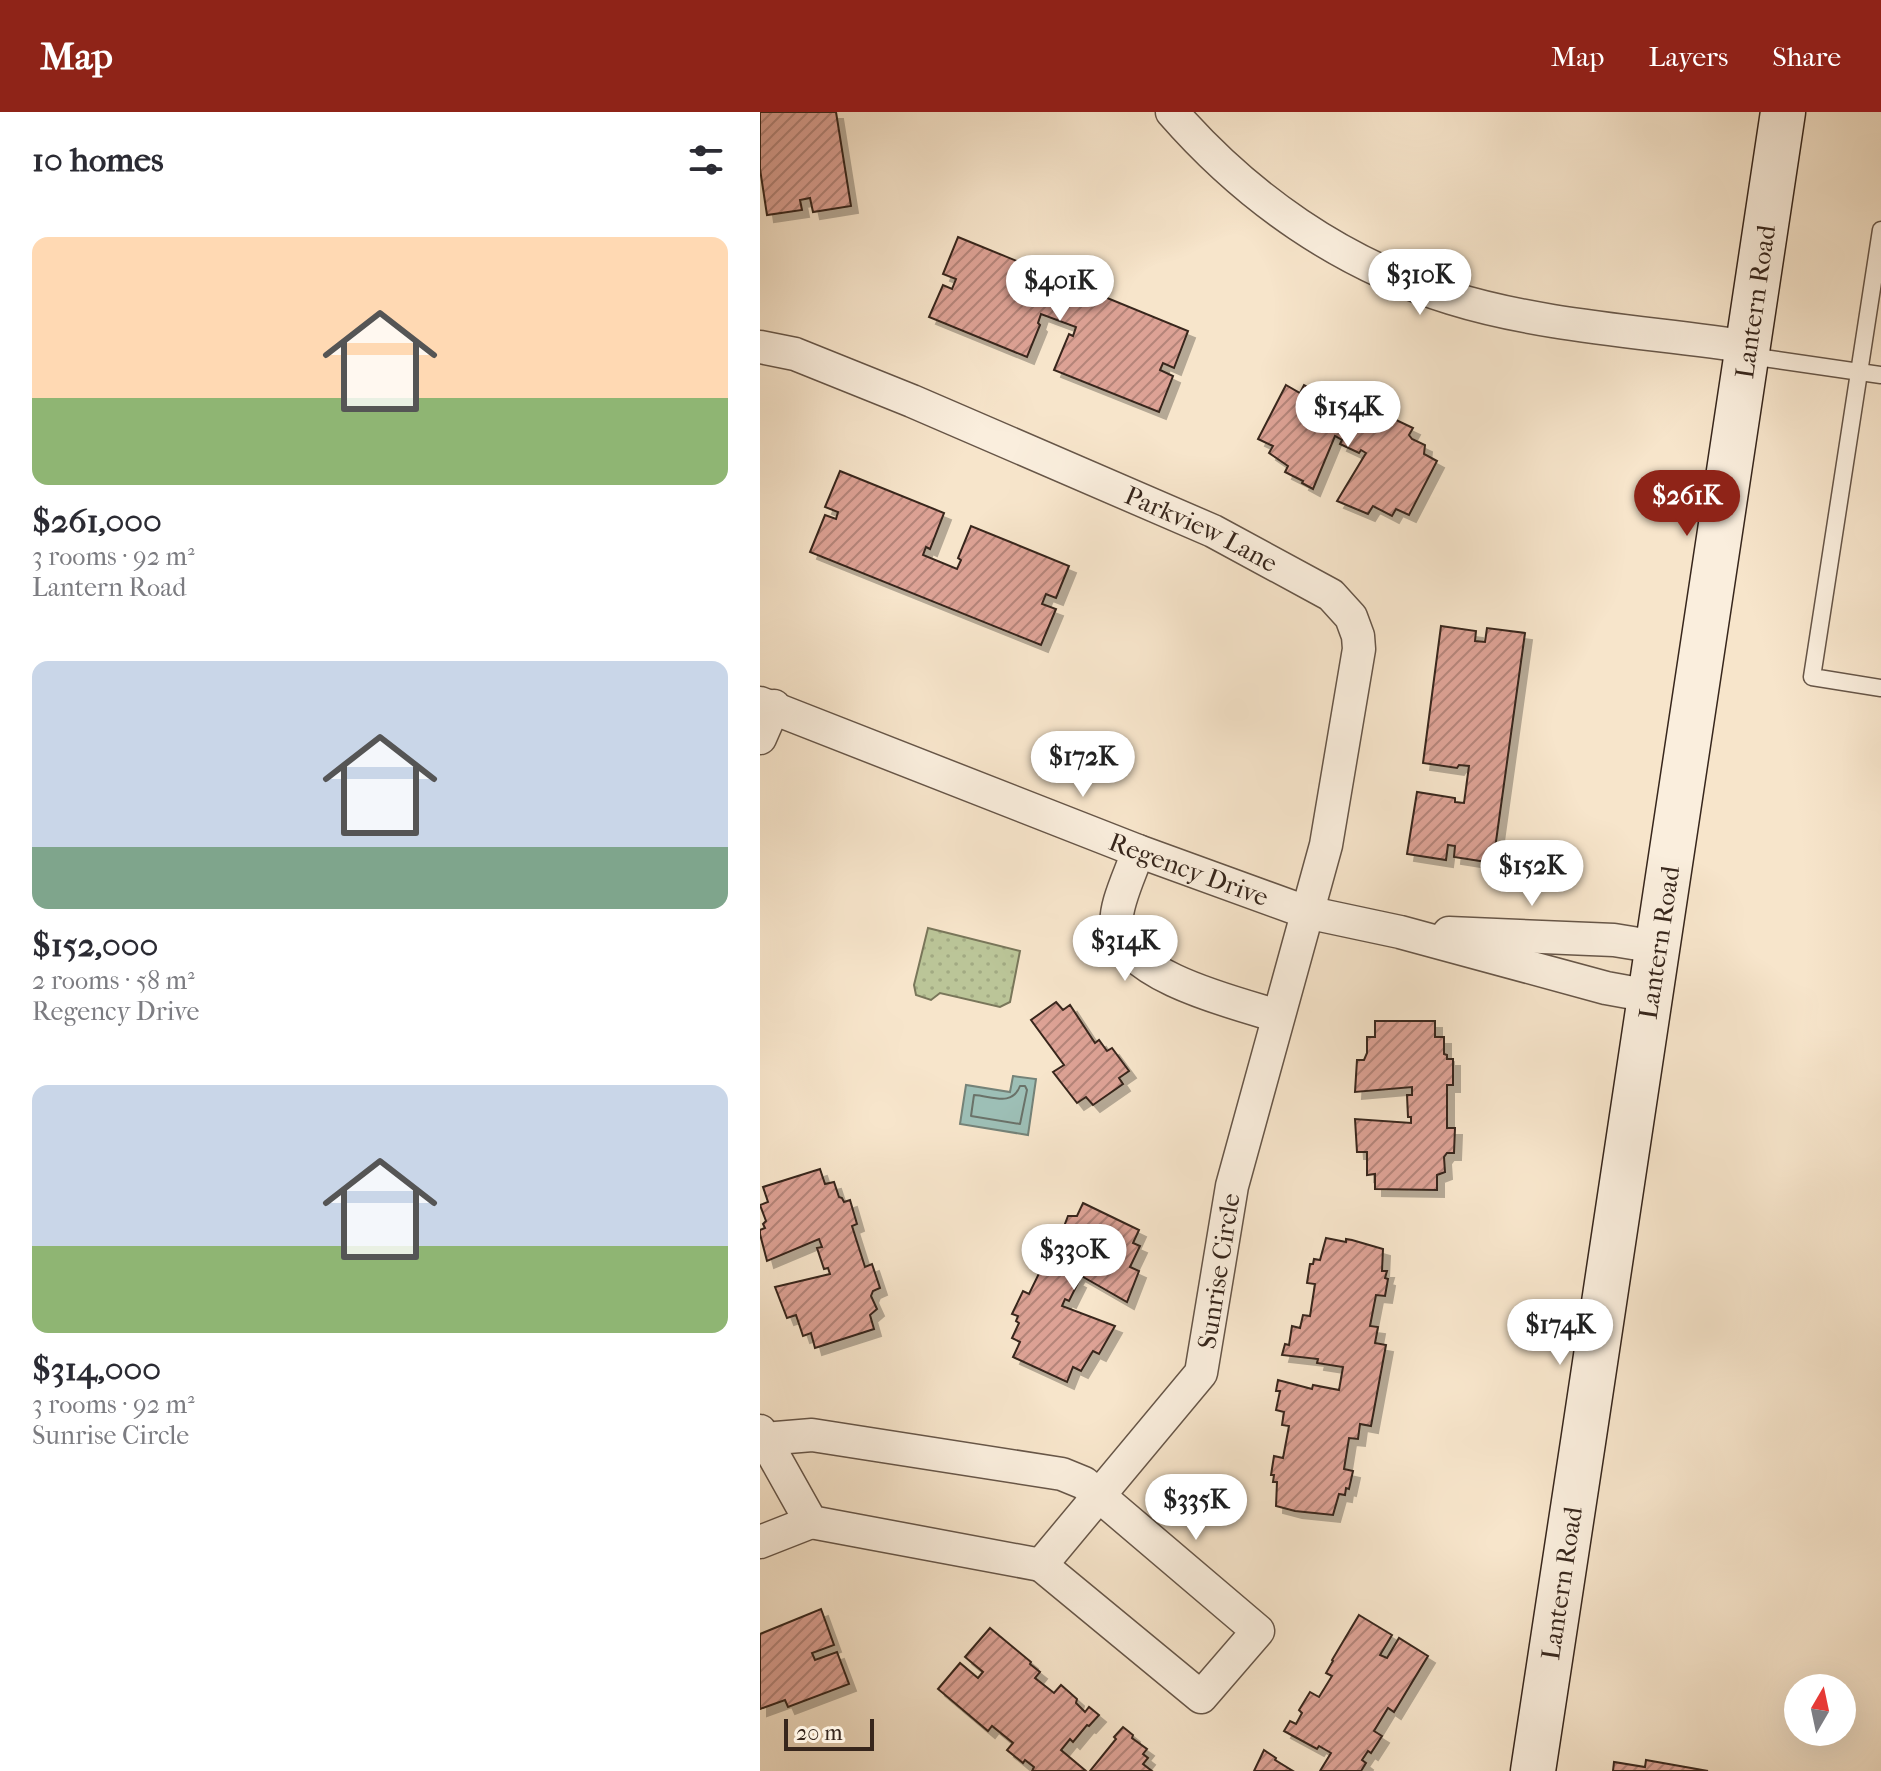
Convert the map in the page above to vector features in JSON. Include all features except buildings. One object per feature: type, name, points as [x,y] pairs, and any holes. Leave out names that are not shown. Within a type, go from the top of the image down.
[{"type":"street","points":[[1172,112],[1218,163],[1303,229],[1358,261],[1407,283],[1453,299],[1511,312],[1750,352]]},
{"type":"street","name":"Lantern Road","points":[[1533,1771],[1750,352],[1783,112]]},
{"type":"street","name":"Parkview Lane","points":[[760,347],[795,354],[912,401],[1213,531],[1331,595],[1344,606],[1358,636],[1356,675],[1326,845],[1306,912]]},
{"type":"street","points":[[760,738],[767,705]]},
{"type":"street","name":"Regency Drive","points":[[767,705],[1138,851],[1306,912],[1400,932],[1606,988],[1650,996]]},
{"type":"street","points":[[1138,851],[1117,911],[1117,927],[1123,942],[1138,958],[1198,993],[1278,1016]]},
{"type":"street","name":"Sunrise Circle","points":[[1041,1565],[1201,1373],[1232,1186],[1306,912]]},
{"type":"street","name":"Regency Drive","points":[[1400,932],[1614,940],[1657,947]]},
{"type":"street","points":[[760,1542],[811,1522],[1041,1565],[1201,1697],[1258,1631],[1084,1483],[1062,1474],[812,1435],[762,1440],[811,1522]]},
{"type":"lane","points":[[1881,230],[1812,677],[1881,684]]},
{"type":"lane","points":[[1750,352],[1881,375]]},
{"type":"green space","points":[[928,928],[1020,951],[1010,1002],[1000,1007],[940,993],[931,1000],[916,995],[914,985]]},
{"type":"water","points":[[1013,1076],[1036,1079],[1028,1135],[960,1124],[966,1085],[1010,1092]]}]
